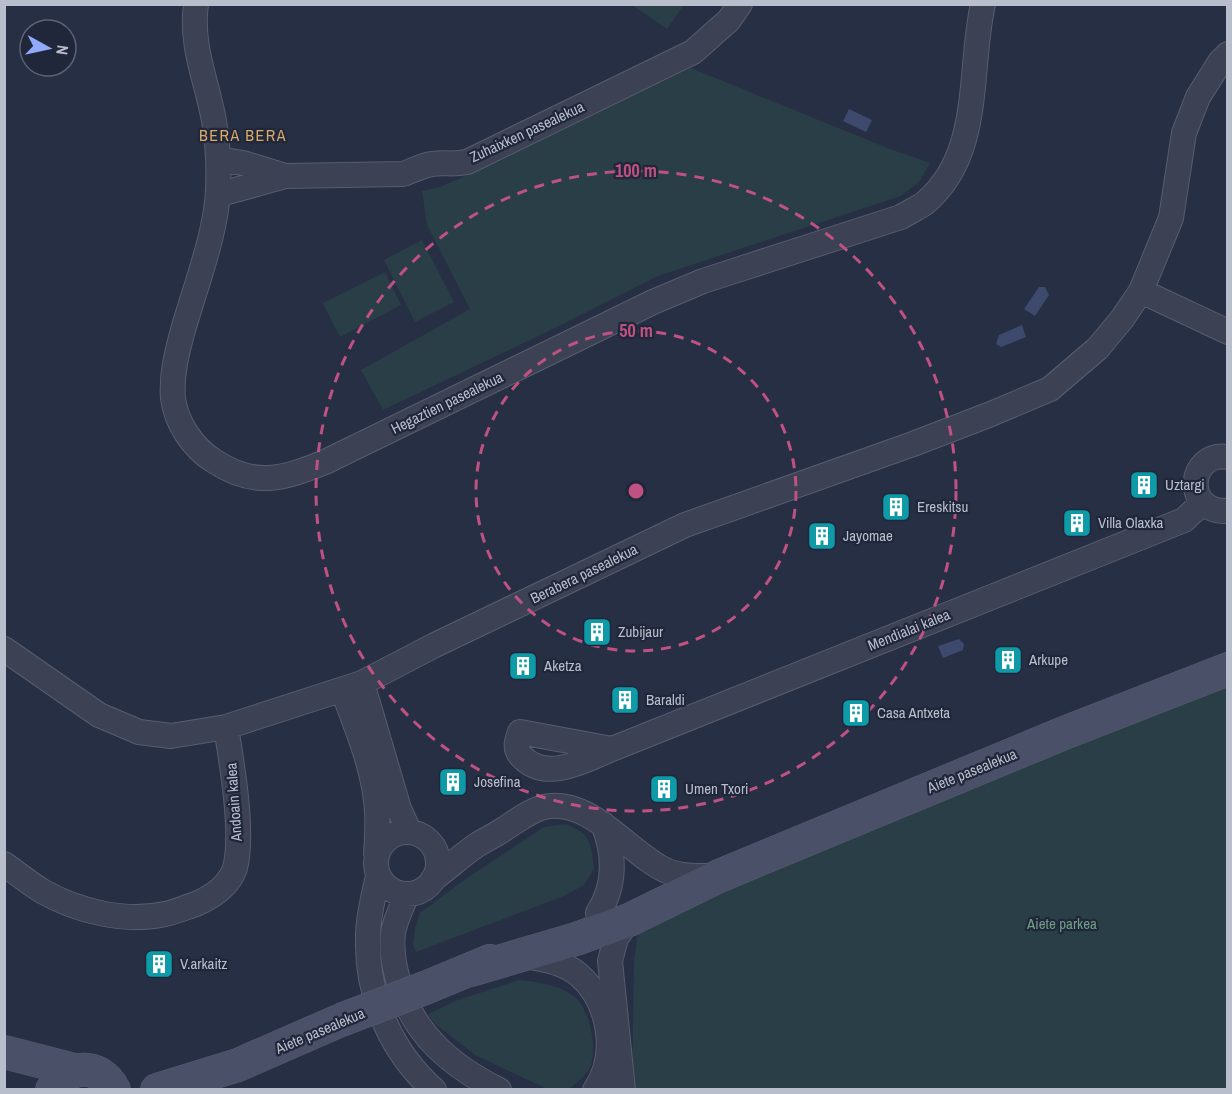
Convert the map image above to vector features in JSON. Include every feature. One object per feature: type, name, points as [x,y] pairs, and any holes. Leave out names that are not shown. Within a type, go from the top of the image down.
[{"type":"street","name":"Hegaztien pasealekua","points":[[196,4],[197,58],[214,122],[218,159],[218,192],[210,236],[179,346],[173,375],[173,398],[178,418],[204,455],[222,467],[263,479],[289,476],[336,457],[653,302],[702,281],[901,217],[924,203],[948,177],[964,145],[970,112],[977,30],[983,4]]},
{"type":"street","name":"Zuhaixken pasealekua","points":[[218,192],[244,188],[285,176],[403,174],[430,164],[453,165],[467,162],[693,52],[729,20],[740,4]]},
{"type":"street","name":"Berabera pasealekua","points":[[4,649],[99,716],[139,732],[171,736],[226,727],[353,687],[685,525],[924,440],[1050,389],[1098,348],[1141,291],[1171,218],[1184,133],[1198,97],[1227,54]]},
{"type":"street","name":"Zuhaixken pasealekua","points":[[218,159],[243,163],[285,176]]},
{"type":"street","points":[[1141,291],[1227,332]]},
{"type":"street","points":[[1226,451],[1206,462],[1196,477],[1197,495],[1202,503],[1218,512],[1227,511]]},
{"type":"street","name":"Mendialai kalea","points":[[612,749],[1184,520],[1202,503]]},
{"type":"street","name":"Aiete pasealekua","points":[[4,1052],[63,1080],[92,1071],[110,1084],[162,1087],[238,1065],[341,1020],[719,876],[1064,733],[1227,669]]},
{"type":"street","points":[[353,687],[399,809],[438,859],[434,879]]},
{"type":"street","points":[[353,687],[374,786],[377,811],[377,865],[390,889],[407,894],[418,892],[477,845],[528,813],[547,807],[568,808],[603,824],[667,871],[684,875],[719,876]]},
{"type":"street","name":"Andoain kalea","points":[[4,864],[42,891],[85,909],[115,915],[165,914],[208,899],[225,886],[234,869],[238,842],[226,727]]},
{"type":"street","points":[[603,824],[610,842],[612,867],[607,900],[614,916],[616,938],[610,961],[623,1089]]},
{"type":"street","points":[[428,1087],[393,1039],[371,983],[368,934],[381,845],[398,832],[455,847],[477,845]]},
{"type":"street","points":[[407,894],[394,930],[392,946],[395,969],[404,1002],[414,1021],[439,1052],[464,1070],[500,1089]]},
{"type":"street","name":"Aiete pasealekua","points":[[471,970],[576,939],[614,916]]},
{"type":"street","points":[[522,956],[540,958],[559,964],[577,974],[591,988],[602,1008],[609,1035],[609,1052],[606,1070],[595,1089]]},
{"type":"street","points":[[4,1061],[40,1089]]},
{"type":"green space","points":[[632,5],[684,5],[667,29]]},
{"type":"green space","points":[[691,68],[930,163],[919,182],[901,196],[658,276],[383,410],[361,370],[470,309],[427,225],[422,191],[440,187],[461,178]]},
{"type":"green space","points":[[422,240],[454,302],[415,322],[384,260]]},
{"type":"green space","points":[[385,272],[401,305],[340,337],[323,303]]},
{"type":"green space","name":"Aiete parkea","points":[[1227,676],[1227,1089],[632,1090],[634,961],[638,932],[648,919]]},
{"type":"green space","points":[[566,824],[581,832],[591,846],[594,869],[584,885],[564,896],[416,952],[413,945],[420,913],[464,880],[544,827]]},
{"type":"green space","points":[[519,980],[564,990],[576,998],[585,1012],[592,1032],[592,1062],[585,1075],[569,1089],[545,1088],[475,1055],[434,1023],[428,1014],[455,1001]]},
{"type":"water","points":[[849,109],[872,120],[866,132],[843,121]]},
{"type":"water","points":[[1039,287],[1045,287],[1049,295],[1035,316],[1024,309]]},
{"type":"water","points":[[1022,325],[1026,337],[1001,347],[996,344],[999,335]]},
{"type":"water","points":[[959,639],[964,644],[963,650],[943,658],[938,646]]},
{"type":"place","name":"Uztargi","points":[[1144,485]]},
{"type":"place","name":"Ereskitsu","points":[[896,507]]},
{"type":"place","name":"Villa Olaxka","points":[[1077,523]]},
{"type":"place","name":"Jayomae","points":[[822,536]]},
{"type":"place","name":"Zubijaur","points":[[597,632]]},
{"type":"place","name":"Arkupe","points":[[1008,660]]},
{"type":"place","name":"Aketza","points":[[523,666]]},
{"type":"place","name":"Baraldi","points":[[625,700]]},
{"type":"place","name":"Casa Antxeta","points":[[856,713]]},
{"type":"place","name":"Josefina","points":[[453,782]]},
{"type":"place","name":"Umen Txori","points":[[664,789]]},
{"type":"place","name":"V.arkaitz","points":[[159,964]]},
{"type":"district","name":"BERA BERA","points":[[243,135]]}]
